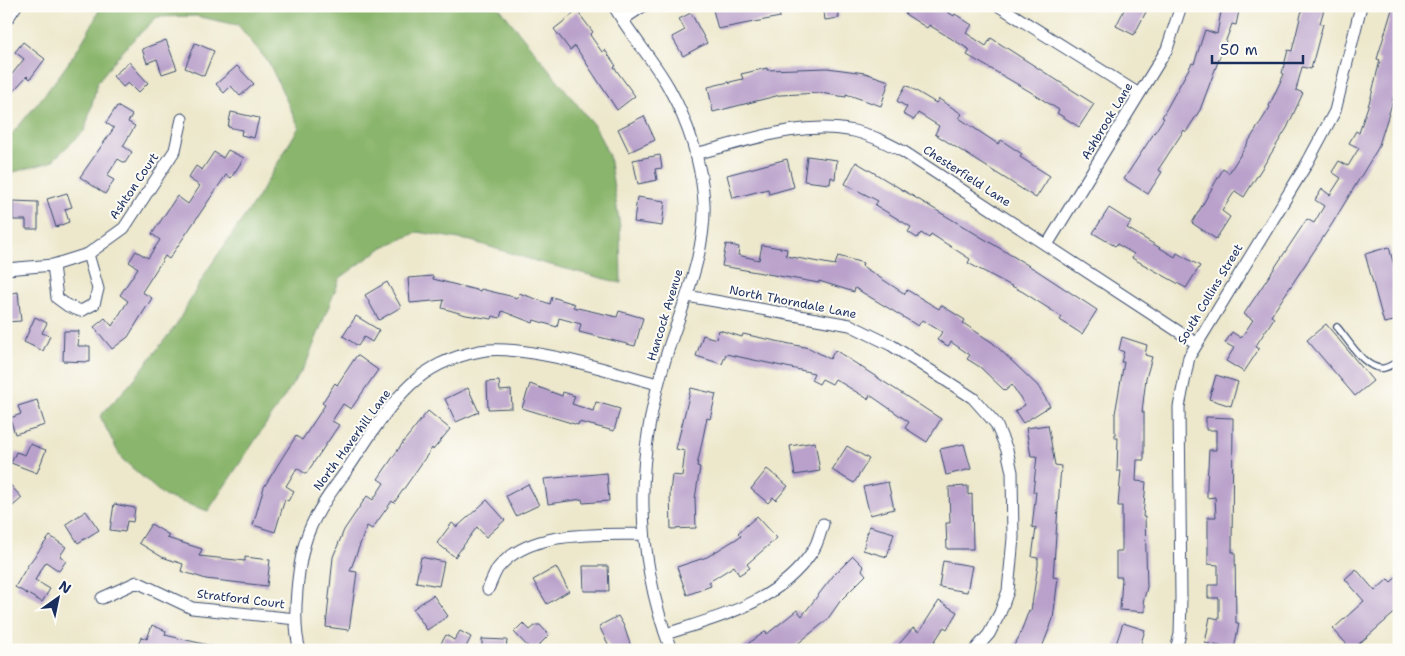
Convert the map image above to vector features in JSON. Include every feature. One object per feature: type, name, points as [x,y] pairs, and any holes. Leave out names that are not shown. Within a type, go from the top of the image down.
[{"type":"street","points":[[6,21],[16,6]]},
{"type":"street","name":"Hancock Avenue","points":[[614,6],[669,87],[684,118],[695,154],[704,203],[701,240],[687,296],[657,384],[644,460],[643,534],[651,589],[671,650]]},
{"type":"street","points":[[622,20],[643,6]]},
{"type":"street","points":[[999,6],[1139,94]]},
{"type":"street","name":"Ashbrook Lane","points":[[1047,245],[1167,49],[1181,6]]},
{"type":"street","name":"South Collins Street","points":[[1176,650],[1180,634],[1182,598],[1179,407],[1189,357],[1306,165],[1335,111],[1361,6]]},
{"type":"street","name":"Ashton Court","points":[[6,269],[53,265],[88,254],[124,228],[175,150],[182,119]]},
{"type":"street","name":"Chesterfield Lane","points":[[695,154],[796,129],[824,128],[855,131],[904,152],[1196,343]]},
{"type":"street","points":[[53,265],[57,298],[68,306],[81,311],[94,304],[98,289],[88,254]]},
{"type":"street","name":"North Thorndale Lane","points":[[687,296],[850,325],[891,345],[973,398],[996,424],[1007,450],[1013,498],[1013,538],[1008,591],[992,627],[975,650]]},
{"type":"street","name":"North Haverhill Lane","points":[[300,650],[296,638],[296,619],[301,562],[314,519],[379,423],[410,386],[424,374],[460,356],[482,350],[515,350],[657,384]]},
{"type":"street","points":[[666,634],[744,609],[785,584],[813,551],[823,524]]},
{"type":"street","points":[[488,589],[498,569],[517,552],[553,538],[598,534],[643,534]]},
{"type":"street","name":"Stratford Court","points":[[102,598],[137,582],[192,608],[296,619]]},
{"type":"lane","points":[[1337,327],[1365,361],[1374,366],[1384,368],[1399,360]]},
{"type":"green space","points":[[101,6],[498,6],[596,128],[609,156],[620,227],[621,283],[539,262],[471,241],[418,232],[383,247],[340,278],[306,364],[208,511],[164,496],[121,458],[100,416],[132,382],[176,325],[208,269],[256,200],[299,127],[269,63],[238,25],[195,16],[157,17],[127,46],[98,81],[85,130],[51,162],[10,173],[7,140],[71,59]]},
{"type":"building","points":[[712,6],[778,6],[780,17],[718,29]]},
{"type":"building","points":[[823,6],[838,6],[839,18],[825,20]]},
{"type":"building","points":[[910,6],[938,6],[954,16],[955,14],[972,25],[966,33],[986,46],[991,38],[1094,104],[1079,127],[1057,113],[1059,110],[967,55],[970,50],[929,25],[927,28],[905,14]]},
{"type":"building","points":[[1126,6],[1140,6],[1147,10],[1134,35],[1116,26]]},
{"type":"building","points":[[1222,6],[1240,6],[1236,25],[1232,24],[1200,110],[1186,132],[1184,130],[1158,170],[1162,172],[1148,194],[1124,179],[1164,118],[1162,117],[1192,63],[1194,64],[1205,30],[1217,34]]},
{"type":"building","points":[[1303,6],[1325,6],[1320,23],[1323,24],[1311,69],[1302,67],[1296,90],[1303,93],[1287,128],[1244,197],[1235,191],[1222,211],[1230,217],[1216,239],[1192,223],[1223,169],[1229,173],[1270,107],[1284,74],[1282,73],[1288,50],[1292,51]]},
{"type":"building","points":[[1393,6],[1399,6],[1399,74],[1378,148],[1332,224],[1271,316],[1274,318],[1255,347],[1259,349],[1244,372],[1226,361],[1234,348],[1225,343],[1232,332],[1241,338],[1253,320],[1244,314],[1307,219],[1314,223],[1324,206],[1315,200],[1322,189],[1330,195],[1341,178],[1332,172],[1339,161],[1348,166],[1359,148],[1349,143],[1356,131],[1359,133],[1371,97],[1380,60],[1377,59]]},
{"type":"building","points":[[577,11],[593,32],[590,35],[602,52],[605,50],[616,66],[614,67],[635,96],[617,110],[575,46],[570,50],[554,29]]},
{"type":"building","points":[[691,13],[707,43],[683,56],[672,37],[685,30],[679,19]]},
{"type":"building","points":[[166,40],[177,69],[162,74],[157,59],[147,63],[142,49]]},
{"type":"building","points":[[23,42],[45,59],[30,79],[27,76],[6,99],[6,82],[24,59],[15,52]]},
{"type":"building","points":[[195,43],[214,51],[204,76],[185,68]]},
{"type":"building","points":[[129,62],[148,83],[138,93],[128,83],[123,87],[113,76]]},
{"type":"building","points":[[237,66],[254,84],[240,96],[231,86],[224,93],[216,84]]},
{"type":"building","points":[[767,68],[767,70],[827,68],[865,73],[889,81],[881,106],[846,94],[846,97],[820,93],[780,95],[713,112],[708,87],[729,82],[730,84],[730,82],[743,79],[741,74]]},
{"type":"building","points":[[906,85],[936,103],[939,99],[962,114],[959,118],[998,144],[1001,140],[1022,154],[1020,157],[1050,176],[1036,198],[935,134],[939,126],[918,113],[914,120],[903,114],[907,107],[897,101]]},
{"type":"building","points":[[117,106],[132,115],[128,122],[135,126],[123,146],[132,152],[125,163],[118,159],[107,176],[114,180],[105,194],[80,177],[114,128],[106,123]]},
{"type":"building","points":[[231,112],[259,118],[254,138],[241,135],[242,130],[228,127]]},
{"type":"building","points":[[644,116],[655,140],[629,152],[618,129]]},
{"type":"building","points":[[228,150],[244,158],[231,178],[226,175],[169,259],[165,256],[142,292],[152,298],[128,337],[112,349],[94,327],[105,318],[112,326],[128,301],[120,295],[138,268],[129,262],[136,251],[148,258],[160,240],[152,234],[177,196],[188,204],[200,186],[188,178],[196,166],[202,170],[214,152],[223,158]]},
{"type":"building","points":[[660,155],[662,168],[655,169],[657,180],[638,184],[633,160]]},
{"type":"building","points":[[807,156],[837,160],[835,179],[831,177],[830,184],[804,181]]},
{"type":"building","points":[[787,159],[794,187],[769,194],[768,189],[733,198],[727,175]]},
{"type":"building","points":[[856,162],[1036,270],[1097,310],[1082,334],[1060,320],[1062,317],[1023,292],[968,263],[970,259],[931,234],[929,238],[921,233],[917,238],[908,232],[911,227],[875,205],[878,201],[845,184]]},
{"type":"building","points":[[67,193],[72,207],[65,209],[69,222],[56,227],[47,199]]},
{"type":"building","points":[[637,197],[665,201],[662,226],[634,222]]},
{"type":"building","points":[[13,201],[38,202],[38,229],[26,229],[26,220],[13,220]]},
{"type":"building","points":[[1109,208],[1131,222],[1127,228],[1175,257],[1177,253],[1200,266],[1186,288],[1132,258],[1134,254],[1117,244],[1115,246],[1093,233]]},
{"type":"building","points":[[726,244],[739,247],[738,255],[759,260],[762,245],[787,249],[786,256],[835,265],[838,256],[863,263],[862,266],[905,294],[907,290],[939,309],[941,305],[965,320],[963,323],[993,343],[1038,386],[1050,406],[1023,423],[1015,411],[1025,405],[1012,385],[1005,391],[980,367],[967,359],[970,355],[951,342],[948,346],[937,340],[942,332],[922,320],[918,326],[855,288],[854,292],[819,281],[819,283],[722,266]]},
{"type":"building","points":[[1389,247],[1399,284],[1399,320],[1384,323],[1365,254]]},
{"type":"building","points":[[433,276],[433,279],[480,291],[481,289],[518,298],[519,293],[550,304],[552,297],[575,304],[573,307],[617,317],[619,311],[643,318],[635,346],[579,332],[581,324],[559,318],[557,327],[534,320],[533,323],[502,311],[500,318],[493,316],[492,319],[466,315],[442,308],[444,300],[410,303],[408,278]]},
{"type":"building","points":[[387,282],[401,307],[379,320],[365,295]]},
{"type":"building","points":[[18,292],[21,321],[6,322],[6,294]]},
{"type":"building","points":[[356,316],[379,330],[372,342],[364,337],[358,346],[343,336]]},
{"type":"building","points":[[35,317],[47,323],[42,333],[50,336],[43,351],[24,342]]},
{"type":"building","points":[[1326,324],[1373,381],[1355,396],[1307,340]]},
{"type":"building","points":[[719,330],[742,337],[743,334],[809,348],[830,359],[835,350],[941,419],[927,442],[905,428],[909,422],[870,395],[868,399],[835,379],[832,384],[822,379],[819,384],[811,380],[814,373],[726,354],[722,364],[696,356],[703,335],[716,339]]},
{"type":"building","points":[[64,331],[79,331],[78,346],[90,346],[90,362],[63,361]]},
{"type":"building","points":[[1122,337],[1147,345],[1145,355],[1152,357],[1146,378],[1142,412],[1144,412],[1144,460],[1137,460],[1136,481],[1146,482],[1143,517],[1145,517],[1147,587],[1143,603],[1145,604],[1145,612],[1120,610],[1122,577],[1116,577],[1116,551],[1122,551],[1122,506],[1118,506],[1121,471],[1117,471],[1118,438],[1115,438],[1115,414],[1124,362],[1121,362],[1124,352],[1119,350]]},
{"type":"building","points":[[357,355],[378,370],[351,409],[343,404],[332,421],[339,425],[306,474],[297,468],[286,486],[294,491],[288,501],[285,499],[275,532],[253,525],[264,487],[296,436],[302,440],[325,405],[322,403],[335,383],[337,385]]},
{"type":"building","points":[[1216,375],[1238,382],[1231,406],[1209,399]]},
{"type":"building","points":[[499,381],[500,391],[511,390],[512,408],[488,409],[487,382]]},
{"type":"building","points":[[530,384],[562,396],[563,392],[575,396],[572,404],[593,411],[596,402],[620,409],[614,431],[579,422],[578,425],[522,408]]},
{"type":"building","points":[[468,388],[479,412],[456,422],[445,399]]},
{"type":"building","points":[[691,388],[716,394],[710,419],[707,418],[697,466],[700,467],[695,499],[696,528],[671,529],[670,493],[672,475],[682,476],[685,451],[676,449]]},
{"type":"building","points":[[37,400],[45,425],[15,434],[10,418],[21,414],[18,406]]},
{"type":"building","points":[[428,411],[450,429],[433,450],[432,448],[394,503],[392,501],[372,529],[367,526],[350,571],[357,572],[349,630],[326,627],[333,557],[344,530],[367,496],[373,500],[384,483],[378,479],[404,441]]},
{"type":"building","points":[[1206,417],[1233,418],[1232,552],[1235,552],[1236,623],[1239,623],[1234,649],[1205,643],[1210,617],[1219,619],[1219,598],[1208,598],[1208,585],[1218,585],[1218,565],[1208,564],[1208,517],[1216,517],[1215,497],[1207,498],[1207,483],[1209,450],[1216,450],[1216,430],[1206,430]]},
{"type":"building","points":[[1048,425],[1055,465],[1061,466],[1053,577],[1058,578],[1053,619],[1041,650],[1011,650],[1019,637],[1029,610],[1031,611],[1038,565],[1038,558],[1032,557],[1036,528],[1032,527],[1036,492],[1033,492],[1037,456],[1031,456],[1026,428]]},
{"type":"building","points":[[815,442],[820,471],[795,475],[790,446]]},
{"type":"building","points":[[30,444],[46,450],[37,473],[11,463],[16,452],[25,455]]},
{"type":"building","points":[[964,444],[971,469],[946,475],[940,449]]},
{"type":"building","points":[[847,446],[869,459],[854,483],[832,470]]},
{"type":"building","points":[[767,469],[788,486],[776,500],[773,497],[768,503],[751,489]]},
{"type":"building","points":[[607,473],[609,501],[583,503],[582,499],[548,504],[544,479]]},
{"type":"building","points":[[6,480],[22,498],[6,512]]},
{"type":"building","points":[[888,482],[894,509],[870,515],[863,487]]},
{"type":"building","points":[[528,484],[539,505],[516,516],[506,496]]},
{"type":"building","points":[[968,486],[968,495],[972,494],[973,549],[947,549],[946,523],[950,523],[949,487]]},
{"type":"building","points":[[487,500],[505,520],[486,537],[477,527],[455,557],[437,543],[452,523],[457,527]]},
{"type":"building","points":[[114,504],[135,508],[133,522],[127,521],[125,532],[110,530]]},
{"type":"building","points":[[86,511],[99,530],[78,543],[66,524]]},
{"type":"building","points":[[757,516],[777,538],[747,564],[750,568],[739,575],[734,566],[709,582],[711,586],[687,595],[677,567],[707,557],[741,536],[738,533]]},
{"type":"building","points":[[151,524],[169,535],[167,538],[202,549],[199,556],[245,561],[245,557],[270,560],[267,586],[206,579],[181,571],[183,564],[162,557],[139,543]]},
{"type":"building","points":[[869,526],[894,533],[887,557],[863,550]]},
{"type":"building","points":[[50,536],[66,547],[60,556],[66,561],[59,571],[46,562],[35,580],[50,589],[42,602],[15,587],[28,565]]},
{"type":"building","points":[[853,556],[864,567],[862,570],[866,575],[841,600],[827,620],[790,650],[739,650],[766,631],[767,634],[797,610],[802,616],[833,576]]},
{"type":"building","points":[[421,557],[444,562],[439,586],[416,582]]},
{"type":"building","points":[[943,561],[972,566],[967,592],[939,587]]},
{"type":"building","points":[[583,566],[608,566],[609,591],[584,591]]},
{"type":"building","points":[[556,567],[569,591],[547,604],[533,580]]},
{"type":"building","points":[[1356,569],[1375,591],[1388,579],[1391,582],[1399,575],[1399,609],[1352,650],[1333,629],[1364,601],[1345,579]]},
{"type":"building","points":[[433,595],[448,616],[427,630],[413,609]]},
{"type":"building","points":[[939,601],[957,612],[947,629],[944,627],[929,650],[894,650],[913,628],[919,632]]},
{"type":"building","points":[[618,616],[624,626],[632,650],[611,650],[599,626]]},
{"type":"building","points":[[523,623],[530,630],[536,625],[540,625],[549,635],[534,650],[531,650],[514,632]]},
{"type":"building","points":[[1123,623],[1145,630],[1139,650],[1115,647]]},
{"type":"building","points":[[152,625],[166,631],[165,635],[212,646],[211,650],[136,650],[141,637],[147,639]]},
{"type":"building","points":[[460,631],[471,637],[466,647],[470,650],[437,650],[446,635],[454,640]]},
{"type":"building","points":[[482,639],[507,640],[506,650],[482,650]]}]
